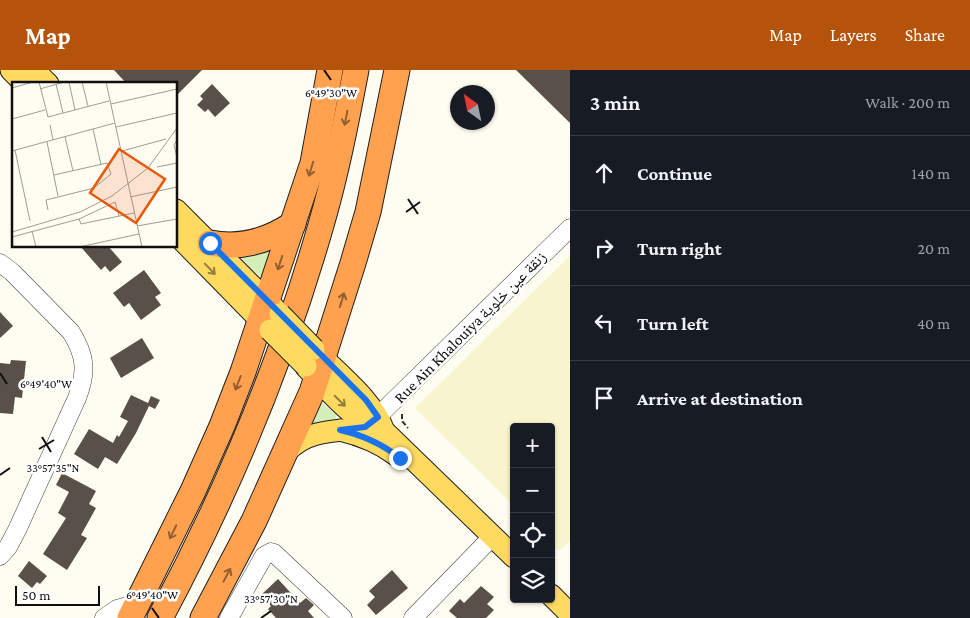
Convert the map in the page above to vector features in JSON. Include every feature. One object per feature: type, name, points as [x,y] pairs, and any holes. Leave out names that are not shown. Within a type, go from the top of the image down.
[{"type":"highway","points":[[134,611],[193,491],[269,317],[293,224],[313,163],[330,70]]},
{"type":"highway","points":[[160,618],[189,564],[227,484],[278,355],[321,226],[339,155],[356,70]]},
{"type":"highway","points":[[179,618],[200,579],[238,498],[291,364],[352,171],[373,70]]},
{"type":"highway","points":[[204,618],[254,522],[286,452],[368,212],[397,70]]},
{"type":"highway","points":[[210,243],[233,245],[253,243],[274,236],[293,224]]},
{"type":"main road","points":[[11,70],[38,77]]},
{"type":"main road","points":[[178,212],[210,243],[269,317]]},
{"type":"main road","points":[[178,236],[269,317],[315,363],[353,413],[377,424],[510,553]]},
{"type":"main road","points":[[286,452],[308,436],[377,424]]},
{"type":"main road","points":[[340,430],[357,434],[387,448],[421,476],[435,482]]},
{"type":"main road","points":[[555,599],[570,614]]},
{"type":"street","name":"Rue Ain Khalouiya زنقة عين خلوية","points":[[377,424],[570,228]]},
{"type":"street","points":[[0,263],[12,272],[71,332],[78,342],[84,369],[82,384],[77,398],[17,530],[8,547],[0,556]]},
{"type":"street","points":[[413,618],[493,536]]},
{"type":"street","points":[[229,618],[264,556],[271,552],[343,618]]},
{"type":"street","points":[[104,618],[117,609],[134,611]]},
{"type":"path","points":[[404,410],[401,417],[408,428]]},
{"type":"shaded area","points":[[570,256],[570,541],[559,551],[555,547],[555,423],[510,423],[510,502],[415,408]]},
{"type":"green space","points":[[280,240],[265,280],[250,268],[235,251]]},
{"type":"green space","points":[[318,399],[336,415],[336,418],[333,421],[306,425]]},
{"type":"building","points":[[114,70],[202,70],[178,94],[178,82],[125,82]]},
{"type":"building","points":[[516,70],[570,70],[570,123]]},
{"type":"building","points":[[212,84],[230,103],[215,117],[208,109],[205,112],[197,105],[203,99],[200,96]]},
{"type":"building","points":[[82,248],[110,248],[122,262],[110,272],[105,266],[101,270]]},
{"type":"building","points":[[144,270],[161,293],[155,297],[161,305],[141,320],[129,303],[124,307],[113,293]]},
{"type":"building","points":[[0,312],[13,326],[0,338]]},
{"type":"building","points":[[142,338],[154,358],[121,378],[110,358]]},
{"type":"building","points":[[11,360],[26,361],[22,398],[15,397],[13,414],[0,413],[0,363],[10,364]]},
{"type":"building","points":[[131,395],[148,403],[151,396],[160,400],[155,409],[149,406],[136,433],[117,464],[105,457],[98,469],[74,454],[89,429],[113,443],[117,435],[119,437],[128,421],[120,417]]},
{"type":"building","points":[[62,473],[96,491],[89,504],[96,508],[81,535],[87,538],[67,570],[43,554],[66,518],[58,513],[69,492],[56,485]]},
{"type":"building","points":[[29,561],[47,576],[40,584],[37,582],[32,588],[18,576]]},
{"type":"building","points":[[392,570],[408,588],[376,615],[367,605],[375,597],[369,591]]},
{"type":"building","points":[[278,579],[300,603],[306,598],[314,605],[308,611],[314,618],[276,618],[268,609],[271,606],[261,595]]},
{"type":"building","points":[[481,586],[494,597],[487,604],[494,610],[486,618],[457,618],[449,611],[460,599],[464,603]]},
{"type":"route","points":[[210,243],[366,400],[378,417],[365,427],[340,430],[372,440],[400,458]]}]
